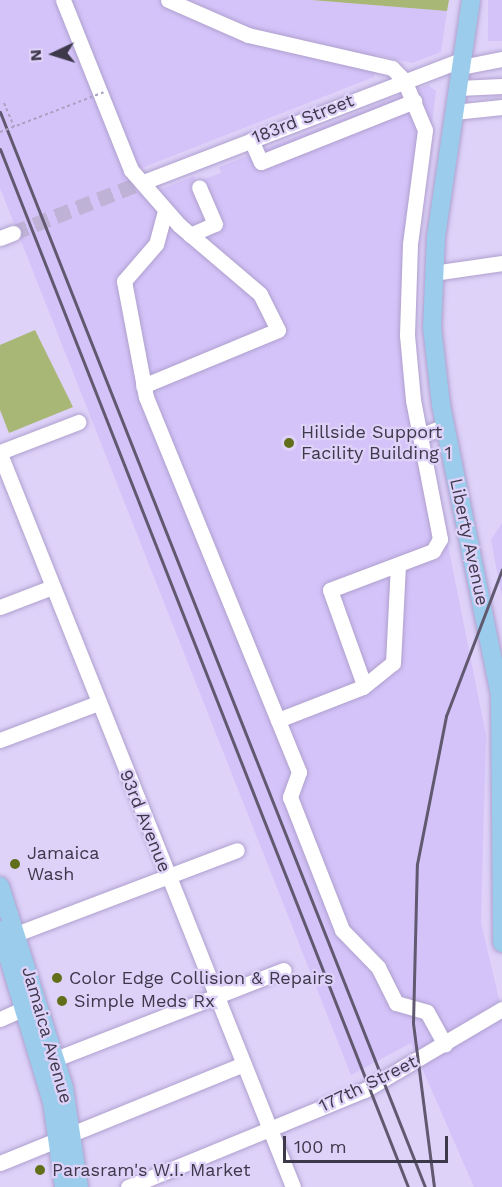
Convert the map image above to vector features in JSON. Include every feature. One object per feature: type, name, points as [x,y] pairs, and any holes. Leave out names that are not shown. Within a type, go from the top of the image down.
[{"type":"main road","name":"Liberty Avenue","points":[[471,0],[433,273],[433,345],[445,426],[501,695],[502,943]]},
{"type":"main road","name":"Jamaica Avenue","points":[[0,886],[8,932],[49,1061],[79,1187]]},
{"type":"main road","name":"Jamaica Avenue","points":[[64,1187],[66,1135]]},
{"type":"street","points":[[63,0],[125,159],[165,211],[190,235],[261,294],[278,330],[143,386]]},
{"type":"street","points":[[168,0],[248,35],[384,64],[404,80],[425,130],[409,252],[407,317],[420,436],[440,539],[433,551],[330,590],[364,685]]},
{"type":"street","name":"183rd Street","points":[[146,181],[404,80],[461,64],[502,59]]},
{"type":"street","points":[[458,88],[502,86]]},
{"type":"street","points":[[251,140],[261,162],[414,101]]},
{"type":"street","points":[[454,112],[502,107]]},
{"type":"street","points":[[190,235],[215,224],[199,187]]},
{"type":"street","points":[[165,211],[156,244],[124,281],[143,386],[271,715],[278,720],[299,772],[290,797],[342,930],[378,968],[396,1003],[427,1012],[445,1044]]},
{"type":"street","points":[[433,273],[502,263]]},
{"type":"street","points":[[0,453],[78,422]]},
{"type":"street","points":[[420,436],[445,426]]},
{"type":"street","name":"93rd Avenue","points":[[0,453],[166,877],[293,1187]]},
{"type":"street","points":[[278,720],[364,685],[393,663],[398,565]]},
{"type":"street","points":[[0,607],[52,587]]},
{"type":"street","points":[[0,740],[98,703]]},
{"type":"street","points":[[8,932],[166,877],[237,849]]},
{"type":"street","points":[[49,1061],[284,970]]},
{"type":"street","points":[[0,1019],[31,1005]]},
{"type":"street","name":"177th Street","points":[[128,1187],[365,1090],[502,1009]]},
{"type":"street","points":[[0,1163],[244,1064]]},
{"type":"path","points":[[0,132],[104,92]]},
{"type":"path","points":[[4,103],[14,127]]},
{"type":"shaded area","points":[[0,0],[311,0],[447,11],[441,52],[412,63],[377,55],[374,77],[139,169],[154,192],[194,176],[196,182],[221,173],[219,167],[428,85],[436,91],[411,286],[417,391],[486,735],[481,922],[502,1012],[502,1187],[474,1187],[411,1043],[351,1075],[0,188]]},
{"type":"shaded area","points":[[488,0],[502,0],[502,41],[488,41]]},
{"type":"shaded area","points":[[502,523],[502,597],[491,540]]},
{"type":"green space","points":[[311,0],[449,0],[447,11]]},
{"type":"green space","points":[[35,330],[73,407],[9,433],[0,410],[0,345]]},
{"type":"tunnel","points":[[13,233],[146,181]]},
{"type":"railway","points":[[0,112],[425,1187]]},
{"type":"railway","points":[[0,149],[408,1187]]},
{"type":"railway","points":[[434,1187],[413,1023],[417,864],[446,716],[502,569]]},
{"type":"place","name":"Hillside Support Facility Building 1","points":[[289,443]]},
{"type":"place","name":"Jamaica Wash","points":[[15,864]]},
{"type":"place","name":"Color Edge Collision & Repairs","points":[[57,978]]},
{"type":"place","name":"Simple Meds Rx","points":[[62,1001]]},
{"type":"place","name":"Parasram's W.I. Market","points":[[40,1170]]}]
